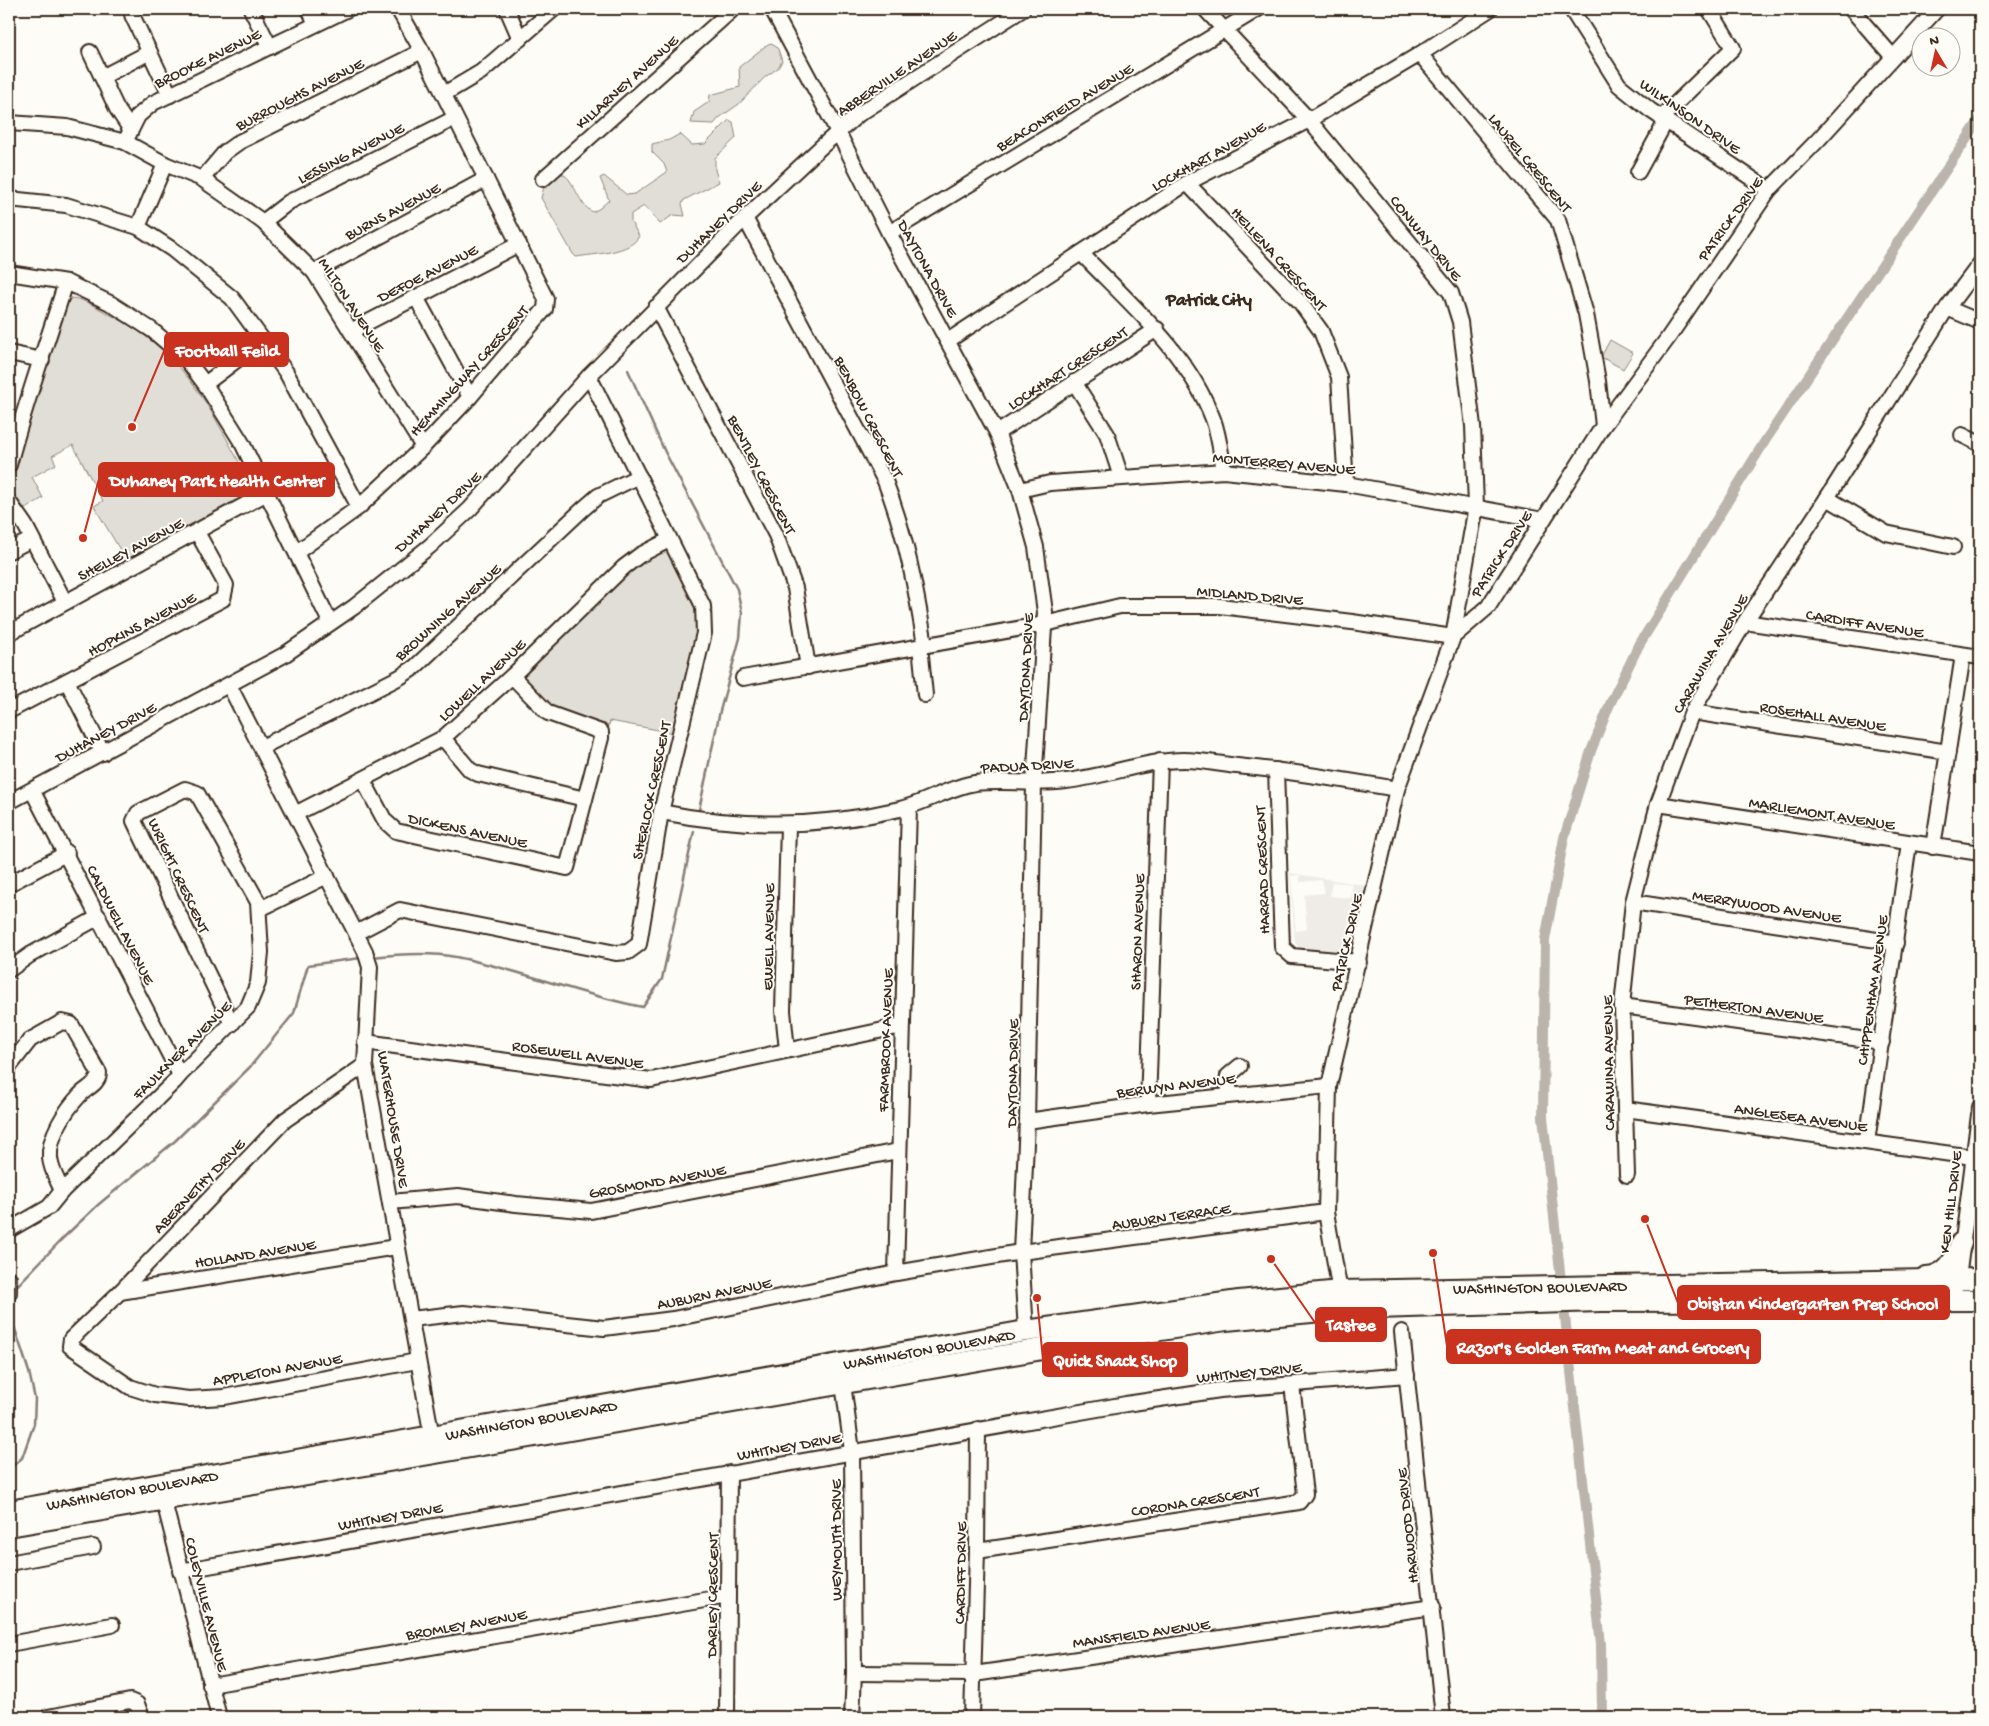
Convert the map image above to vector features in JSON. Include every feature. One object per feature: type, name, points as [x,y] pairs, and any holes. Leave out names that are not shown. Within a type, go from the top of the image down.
[{"type":"highway","points":[[1962,1243],[1972,1266],[1980,1272]]},
{"type":"highway","points":[[1901,1280],[1940,1274],[1953,1262],[1962,1243]]},
{"type":"highway","name":"WASHINGTON BOULEVARD","points":[[9,1511],[1026,1331],[1239,1300],[1342,1300],[1539,1295],[1901,1280],[1980,1279]]},
{"type":"highway","name":"WASHINGTON BOULEVARD","points":[[1600,1293],[1950,1301],[1980,1300]]},
{"type":"highway","name":"WASHINGTON BOULEVARD","points":[[9,1526],[163,1498],[1342,1300]]},
{"type":"street","points":[[251,9],[270,47]]},
{"type":"street","points":[[308,9],[316,24]]},
{"type":"street","name":"BROOKE AVENUE","points":[[128,136],[138,116],[144,109],[348,9]]},
{"type":"street","name":"HEMMINGWAY CRESCENT","points":[[297,552],[359,507],[423,448],[470,397],[545,309],[546,299],[444,94],[398,9]]},
{"type":"street","points":[[507,9],[520,39]]},
{"type":"street","points":[[444,94],[481,72],[554,9]]},
{"type":"street","name":"KILLARNEY AVENUE","points":[[543,179],[733,9]]},
{"type":"street","name":"DAYTONA DRIVE","points":[[772,9],[838,132],[889,233],[949,340],[997,434],[1020,490],[1036,547],[1045,624],[1034,784],[1028,1121],[1022,1252],[1026,1331]]},
{"type":"street","name":"ABBERVILLE AVENUE","points":[[838,132],[859,114],[1024,9]]},
{"type":"street","name":"CONWAY DRIVE","points":[[1205,9],[1309,120],[1450,293],[1460,322],[1473,426],[1476,506],[1453,637]]},
{"type":"street","name":"BEACONFIELD AVENUE","points":[[889,233],[1258,9]]},
{"type":"street","name":"LOCKHART AVENUE","points":[[949,340],[1187,183],[1309,120],[1420,54],[1490,9]]},
{"type":"street","name":"WILKINSON DRIVE","points":[[1571,9],[1619,85],[1664,119],[1769,190]]},
{"type":"street","points":[[1638,172],[1664,119],[1733,48],[1709,9]]},
{"type":"street","points":[[1851,9],[1893,58]]},
{"type":"street","name":"PATRICK DRIVE","points":[[1342,1300],[1326,1212],[1329,1086],[1398,789],[1453,637],[1488,607],[1603,426],[1668,338],[1769,190],[1819,139],[1937,9]]},
{"type":"street","points":[[132,15],[170,95]]},
{"type":"street","name":"BURROUGHS AVENUE","points":[[202,180],[225,152],[239,142],[422,51]]},
{"type":"street","points":[[90,52],[128,136]]},
{"type":"street","points":[[102,77],[150,52]]},
{"type":"street","name":"LAUREL CRESCENT","points":[[1420,54],[1558,220],[1586,314],[1598,381],[1603,426]]},
{"type":"street","name":"LESSING AVENUE","points":[[263,222],[290,202],[455,118]]},
{"type":"street","name":"MILTON AVENUE","points":[[9,123],[67,127],[128,136],[165,164],[202,180],[263,222],[314,272],[423,448]]},
{"type":"street","name":"DUHANEY DRIVE","points":[[9,802],[284,655],[354,607],[470,509],[588,376],[745,218],[838,132]]},
{"type":"street","points":[[138,227],[165,164]]},
{"type":"street","name":"BURNS AVENUE","points":[[314,272],[486,179]]},
{"type":"street","name":"HELLENA CRESCENT","points":[[1187,183],[1300,302],[1321,332],[1339,377],[1346,484]]},
{"type":"street","points":[[9,199],[66,205],[138,227],[173,250],[232,298],[263,340],[302,401],[359,507]]},
{"type":"street","name":"BENBOW CRESCENT","points":[[745,218],[885,481],[899,518],[913,571],[923,646],[926,694]]},
{"type":"street","name":"DEFOE AVENUE","points":[[351,331],[519,244]]},
{"type":"street","points":[[1080,253],[1157,329],[1190,371],[1213,420],[1224,471]]},
{"type":"street","name":"CARAWINA AVENUE","points":[[1627,1175],[1622,1006],[1633,902],[1658,804],[1692,712],[1745,622],[1827,498],[1947,308],[1980,265]]},
{"type":"street","points":[[9,273],[66,282],[110,303],[152,330],[186,359],[205,384],[242,443],[330,622]]},
{"type":"street","points":[[9,465],[14,423],[42,360],[66,282]]},
{"type":"street","points":[[416,297],[470,397]]},
{"type":"street","name":"BENTLEY CRESCENT","points":[[656,307],[780,544],[795,588],[808,667]]},
{"type":"street","points":[[1947,308],[1980,322]]},
{"type":"street","name":"LOCKHART CRESCENT","points":[[997,434],[1157,329]]},
{"type":"street","points":[[205,384],[263,340]]},
{"type":"street","points":[[9,353],[42,360]]},
{"type":"street","name":"SHERLOCK CRESCENT","points":[[356,933],[400,910],[616,953],[628,952],[639,944],[661,812],[704,633],[704,606],[669,540],[588,376]]},
{"type":"street","points":[[1074,382],[1107,434],[1120,476]]},
{"type":"street","points":[[1962,435],[1980,444]]},
{"type":"street","name":"MONTERREY AVENUE","points":[[1020,490],[1050,483],[1120,476],[1224,471],[1346,484],[1476,506],[1543,520]]},
{"type":"street","name":"BROWNING AVENUE","points":[[262,747],[400,677],[415,667],[598,496],[639,476]]},
{"type":"street","name":"SHELLEY AVENUE","points":[[9,633],[267,493]]},
{"type":"street","points":[[1827,498],[1886,533],[1953,547]]},
{"type":"street","points":[[9,502],[32,539],[65,602]]},
{"type":"street","name":"HOPKINS AVENUE","points":[[9,711],[223,599],[226,585],[197,532]]},
{"type":"street","points":[[9,551],[32,539]]},
{"type":"street","name":"LOWELL AVENUE","points":[[295,814],[442,738],[512,676],[624,567],[640,555],[669,540]]},
{"type":"street","name":"MIDLAND DRIVE","points":[[743,678],[1045,624],[1120,606],[1220,606],[1352,622],[1453,637]]},
{"type":"street","name":"CARDIFF AVENUE","points":[[1745,622],[1980,657]]},
{"type":"street","points":[[1933,847],[1963,655]]},
{"type":"street","points":[[442,738],[470,770],[478,774],[584,799],[601,738],[600,732],[548,712],[512,676]]},
{"type":"street","points":[[67,681],[103,753]]},
{"type":"street","name":"WATERHOUSE DRIVE","points":[[229,685],[356,933],[370,967],[365,1064],[390,1202],[396,1247],[432,1437]]},
{"type":"street","name":"ROSEHALL AVENUE","points":[[1692,712],[1948,752]]},
{"type":"street","name":"PADUA DRIVE","points":[[661,812],[709,821],[788,825],[865,817],[909,807],[975,784],[1034,784],[1092,778],[1160,761],[1186,760],[1276,770],[1398,789]]},
{"type":"street","name":"SHARON AVENUE","points":[[1148,1104],[1160,761]]},
{"type":"street","name":"HARRAD CRESCENT","points":[[1276,770],[1282,947],[1292,956],[1358,962]]},
{"type":"street","name":"DICKENS AVENUE","points":[[363,780],[384,821],[396,831],[564,868],[569,865],[584,799]]},
{"type":"street","name":"CALDWELL AVENUE","points":[[32,790],[180,1075]]},
{"type":"street","name":"WRIGHT CRESCENT","points":[[232,1024],[135,825],[136,814],[182,790],[194,791],[260,909]]},
{"type":"street","name":"MARLIEMONT AVENUE","points":[[1658,804],[1980,853]]},
{"type":"street","name":"FARMBROOK AVENUE","points":[[896,1274],[909,807]]},
{"type":"street","name":"EWELL AVENUE","points":[[787,1050],[783,1011],[788,825]]},
{"type":"street","name":"CHIPPENHAM AVENUE","points":[[1867,1142],[1909,843]]},
{"type":"street","points":[[9,884],[66,853]]},
{"type":"street","points":[[260,909],[327,876]]},
{"type":"street","name":"MERRYWOOD AVENUE","points":[[1633,902],[1896,943]]},
{"type":"street","name":"FAULKNER AVENUE","points":[[9,1230],[49,1207],[62,1191],[248,1007],[258,982],[261,952],[260,909]]},
{"type":"street","points":[[9,970],[30,955],[99,917]]},
{"type":"street","name":"PETHERTON AVENUE","points":[[1622,1006],[1882,1042]]},
{"type":"street","points":[[9,1067],[30,1040],[62,1022],[66,1022],[71,1024],[99,1073],[96,1082],[80,1095],[64,1117],[51,1144],[50,1157],[52,1169],[62,1191]]},
{"type":"street","name":"ROSEWELL AVENUE","points":[[366,1042],[651,1080],[902,1026]]},
{"type":"street","name":"ABERNETHY DRIVE","points":[[69,1343],[71,1338],[120,1292],[285,1120],[365,1064]]},
{"type":"street","points":[[1232,1095],[1227,1083],[1228,1076],[1240,1066]]},
{"type":"street","name":"BERWYN AVENUE","points":[[1028,1121],[1148,1104],[1329,1086]]},
{"type":"street","name":"KEN HILL DRIVE","points":[[1950,1301],[1958,1280],[1962,1243],[1974,1203],[1972,1157],[1980,1107]]},
{"type":"street","name":"ANGLESEA AVENUE","points":[[1625,1109],[1972,1157]]},
{"type":"street","name":"GROSMOND AVENUE","points":[[390,1202],[458,1196],[591,1211],[898,1151]]},
{"type":"street","name":"AUBURN TERRACE","points":[[1022,1252],[1326,1212]]},
{"type":"street","name":"HOLLAND AVENUE","points":[[120,1292],[396,1247]]},
{"type":"street","name":"AUBURN AVENUE","points":[[411,1319],[464,1313],[604,1328],[672,1319],[896,1274],[1022,1252]]},
{"type":"street","points":[[9,1278],[9,1293]]},
{"type":"street","name":"HARWOOD DRIVE","points":[[1402,1332],[1433,1606],[1443,1717]]},
{"type":"street","name":"APPLETON AVENUE","points":[[69,1343],[77,1351],[130,1386],[155,1395],[190,1399],[224,1398],[417,1361]]},
{"type":"street","name":"WEYMOUTH DRIVE","points":[[840,1363],[852,1451],[854,1673],[852,1717]]},
{"type":"street","name":"WHITNEY DRIVE","points":[[180,1570],[1126,1404],[1220,1390],[1407,1375]]},
{"type":"street","name":"CORONA CRESCENT","points":[[977,1551],[1299,1502],[1305,1494],[1292,1385]]},
{"type":"street","name":"CARDIFF DRIVE","points":[[972,1717],[977,1551],[978,1429]]},
{"type":"street","name":"DARLEY CRESCENT","points":[[725,1717],[729,1473]]},
{"type":"street","name":"COLEYVILLE AVENUE","points":[[163,1498],[219,1717]]},
{"type":"street","points":[[9,1563],[93,1547]]},
{"type":"street","name":"BROMLEY AVENUE","points":[[210,1685],[728,1596]]},
{"type":"street","name":"MANSFIELD AVENUE","points":[[854,1673],[974,1674],[1433,1606]]},
{"type":"street","points":[[9,1644],[112,1625]]},
{"type":"street","points":[[48,1717],[130,1702],[135,1702],[139,1706],[142,1717]]},
{"type":"shaded area","points":[[772,43],[778,49],[782,61],[778,68],[765,77],[739,104],[719,118],[714,124],[691,123],[694,112],[709,102],[710,95],[740,87],[739,67],[768,44]]},
{"type":"shaded area","points":[[729,120],[733,122],[736,138],[715,158],[715,170],[719,182],[684,200],[682,204],[685,216],[673,215],[660,224],[644,206],[631,214],[631,222],[639,236],[635,242],[602,254],[576,257],[573,254],[541,198],[544,187],[560,173],[569,180],[583,204],[593,212],[609,200],[600,178],[604,176],[627,195],[635,194],[667,172],[664,164],[652,152],[652,144],[669,140],[680,134],[692,145],[705,144]]},
{"type":"shaded area","points":[[73,298],[92,305],[138,331],[161,349],[180,369],[212,413],[254,490],[126,560],[94,506],[103,501],[73,445],[52,456],[56,464],[32,477],[43,498],[25,509],[12,492],[11,481],[67,301]]},
{"type":"shaded area","points":[[1610,340],[1633,353],[1623,369],[1601,357]]},
{"type":"shaded area","points":[[663,551],[669,551],[697,604],[699,624],[674,733],[610,721],[609,725],[553,711],[524,679],[523,673],[644,558]]},
{"type":"shaded area","points":[[1290,873],[1370,886],[1356,943],[1346,953],[1303,951],[1295,943]],"holes":[[[1300,875],[1300,882],[1322,880],[1325,893],[1304,895],[1307,929],[1296,931],[1291,876]],[[1332,882],[1352,884],[1351,898],[1330,896]]]},
{"type":"waterway","points":[[1602,1717],[1601,1644],[1543,1117],[1545,940],[1564,838],[1591,751],[1610,704],[1639,645],[1765,441],[1980,119]]},
{"type":"waterway","points":[[628,370],[665,452],[737,589],[742,613],[740,638],[720,711],[699,810]]},
{"type":"waterway","points":[[372,957],[414,954],[456,957],[503,968],[596,996],[643,1007],[662,979],[694,831]]},
{"type":"waterway","points":[[15,1288],[99,1204],[175,1141],[250,1067],[294,1013],[308,965],[361,958]]},
{"type":"waterway","points":[[9,1469],[22,1458],[34,1424],[35,1399],[29,1372],[14,1326],[14,1296]]},
{"type":"place","name":"Football Feild","points":[[132,427]]},
{"type":"place","name":"Duhaney Park Health Center","points":[[83,538]]},
{"type":"place","name":"Obistan Kindergarten Prep School","points":[[1645,1219]]},
{"type":"place","name":"Razor's Golden Farm Meat and Grocery","points":[[1433,1253]]},
{"type":"place","name":"Tastee","points":[[1271,1259]]},
{"type":"place","name":"Quick Snack Shop","points":[[1037,1298]]},
{"type":"district","name":"Patrick City","points":[[1209,299]]}]
